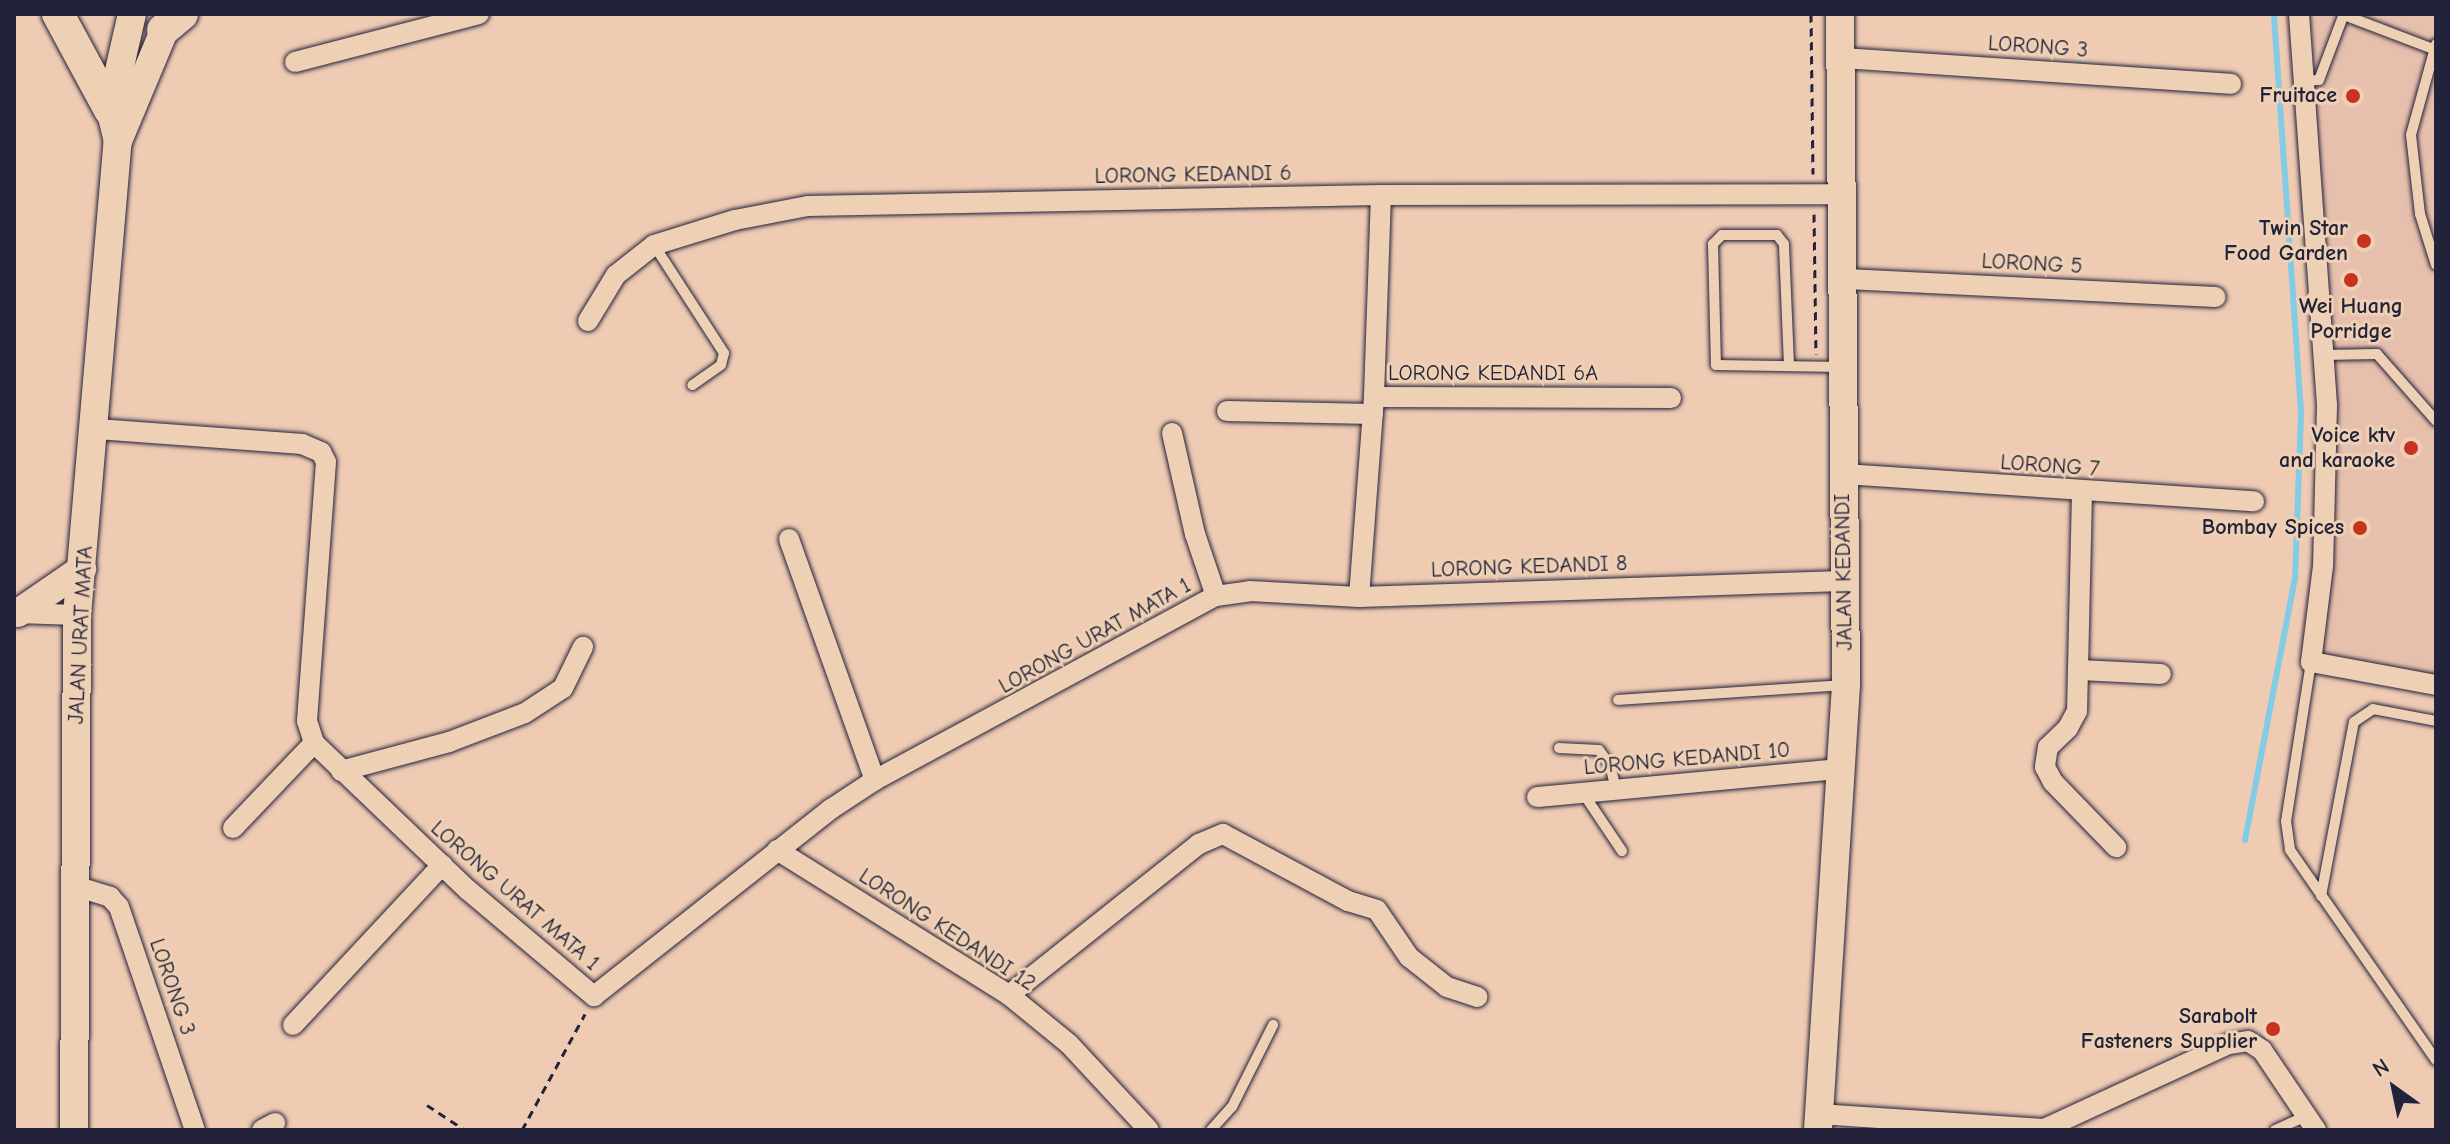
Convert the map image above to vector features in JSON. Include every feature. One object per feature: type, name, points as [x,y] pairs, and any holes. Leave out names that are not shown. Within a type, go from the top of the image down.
[{"type":"main road","points":[[58,14],[110,110]]},
{"type":"street","points":[[118,141],[110,110],[132,14]]},
{"type":"street","points":[[295,62],[479,14]]},
{"type":"street","name":"JALAN KEDANDI","points":[[1818,1122],[1846,685],[1842,367],[1846,279],[1840,194],[1840,14]]},
{"type":"street","points":[[2299,14],[2327,405],[2319,604],[2311,662],[2436,685]]},
{"type":"street","points":[[118,141],[172,19]]},
{"type":"street","name":"LORONG 3","points":[[1841,58],[2231,84]]},
{"type":"street","name":"JALAN URAT MATA","points":[[74,1130],[77,615],[97,429],[118,141]]},
{"type":"street","name":"LORONG KEDANDI 6","points":[[588,321],[616,275],[654,245],[735,220],[808,206],[1381,195],[1840,194]]},
{"type":"street","name":"LORONG KEDANDI 6A","points":[[1381,195],[1374,405],[1671,398]]},
{"type":"street","name":"LORONG 5","points":[[1846,279],[2216,297]]},
{"type":"street","points":[[1227,411],[1374,405],[1359,597]]},
{"type":"street","points":[[97,429],[302,444],[321,452],[326,462],[307,721],[314,743],[233,828]]},
{"type":"street","points":[[1172,433],[1195,534],[1216,596]]},
{"type":"street","name":"LORONG 7","points":[[1843,474],[2082,493],[2254,501]]},
{"type":"street","points":[[2082,493],[2077,711],[2068,728],[2048,747],[2045,767],[2053,782],[2116,847]]},
{"type":"street","points":[[789,539],[875,780]]},
{"type":"street","points":[[16,613],[82,569]]},
{"type":"street","name":"LORONG KEDANDI 8","points":[[1216,596],[1250,591],[1359,597],[1843,581]]},
{"type":"street","name":"LORONG URAT MATA 1","points":[[314,743],[442,865],[594,996],[777,850],[875,780],[1216,596]]},
{"type":"street","points":[[16,613],[77,615]]},
{"type":"street","points":[[341,771],[449,742],[525,713],[563,688],[583,647]]},
{"type":"street","points":[[2080,670],[2161,674]]},
{"type":"street","name":"LORONG KEDANDI 10","points":[[1537,797],[1841,769]]},
{"type":"street","points":[[1009,995],[1199,844],[1223,834],[1348,901],[1377,910],[1409,957],[1447,987],[1477,997]]},
{"type":"street","name":"LORONG KEDANDI 12","points":[[777,850],[1009,995],[1069,1044],[1149,1130]]},
{"type":"street","points":[[293,1025],[442,865]]},
{"type":"street","name":"LORONG 3","points":[[75,886],[110,897],[119,907],[195,1130]]},
{"type":"street","points":[[1818,1122],[2044,1129],[2229,1044],[2248,1041],[2262,1050],[2311,1123]]},
{"type":"lane","points":[[2304,81],[2319,80],[2344,14],[2435,46],[2411,135],[2420,214],[2436,265]]},
{"type":"lane","points":[[1789,365],[1784,244],[1777,235],[1722,235],[1713,244],[1716,365],[1842,367]]},
{"type":"lane","points":[[654,245],[724,353],[721,365],[692,385]]},
{"type":"lane","points":[[2323,355],[2377,354],[2436,421]]},
{"type":"lane","points":[[2311,662],[2286,821],[2290,850],[2436,1060]]},
{"type":"lane","points":[[1618,700],[1846,685]]},
{"type":"lane","points":[[2321,896],[2354,722],[2373,709],[2436,721]]},
{"type":"lane","points":[[1559,748],[1599,750],[1616,789]]},
{"type":"lane","points":[[1583,793],[1622,851]]},
{"type":"lane","points":[[1211,1130],[1232,1107],[1273,1025]]},
{"type":"lane","points":[[2275,1130],[2311,1123]]},
{"type":"path","points":[[522,1130],[594,996]]},
{"type":"path","points":[[427,1105],[465,1130]]},
{"type":"shaded area","points":[[2285,14],[2436,14],[2436,679],[2297,654],[2312,554],[2318,402]]},
{"type":"waterway","points":[[2245,840],[2295,579],[2301,412],[2274,14]]},
{"type":"place","name":"Fruitace","points":[[2353,96]]},
{"type":"place","name":"Twin Star Food Garden","points":[[2364,241]]},
{"type":"place","name":"Wei Huang Porridge","points":[[2351,280]]},
{"type":"place","name":"Voice ktv and karaoke","points":[[2411,448]]},
{"type":"place","name":"Bombay Spices","points":[[2360,528]]},
{"type":"place","name":"Sarabolt Fasteners Supplier","points":[[2273,1029]]}]
